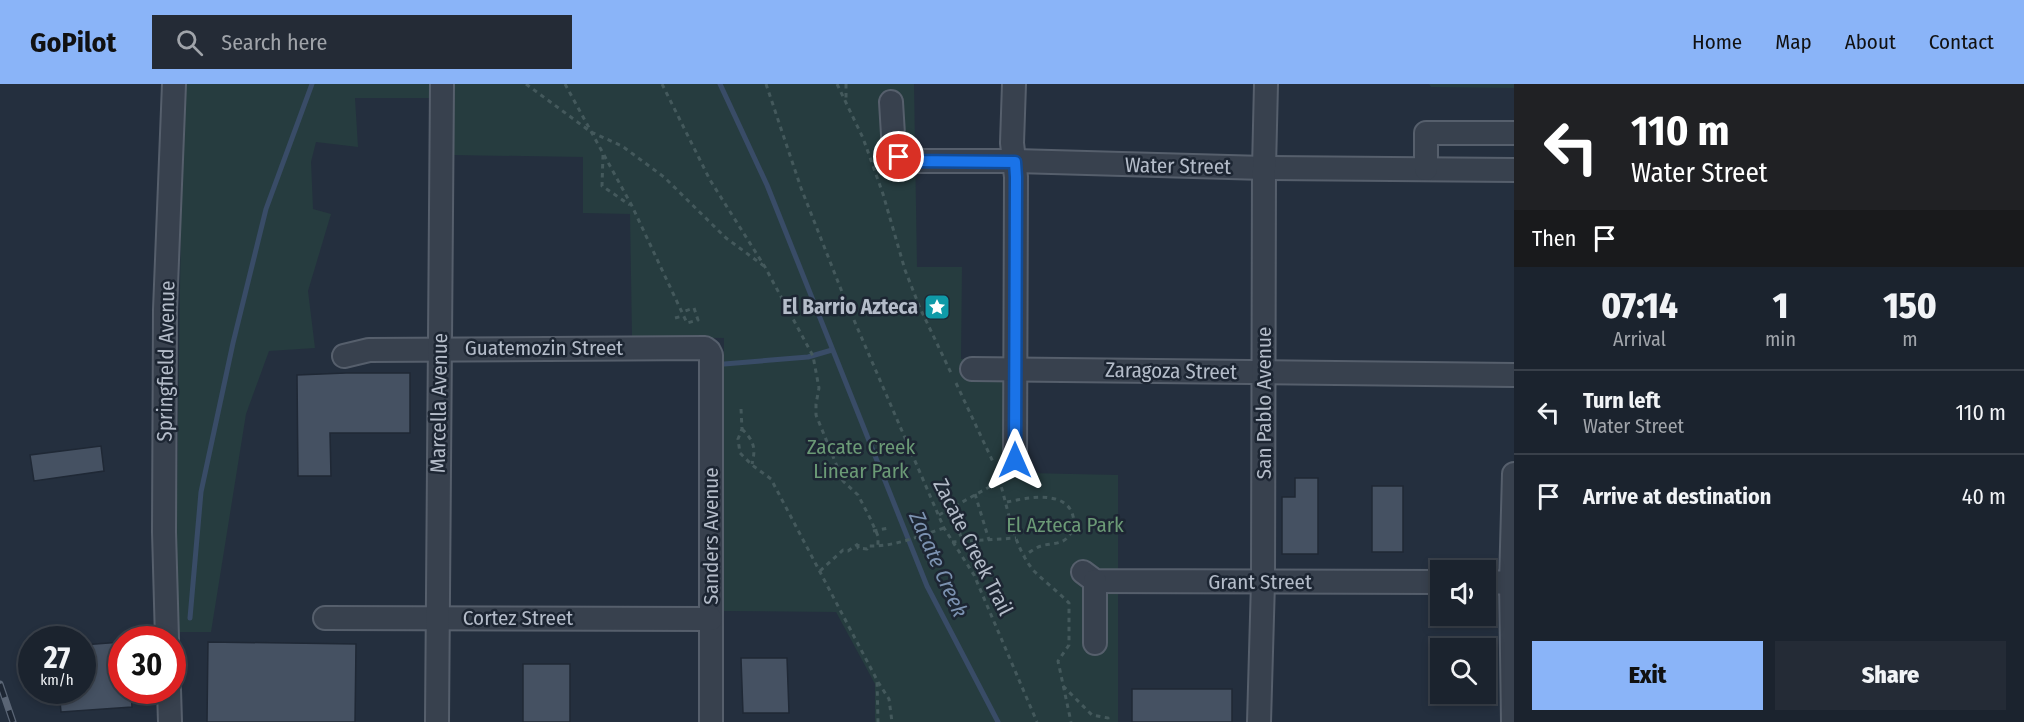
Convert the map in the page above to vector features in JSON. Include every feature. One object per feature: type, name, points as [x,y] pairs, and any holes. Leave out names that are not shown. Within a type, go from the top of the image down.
[{"type":"street","name":"Springfield Avenue","points":[[167,626],[164,532],[165,310],[174,84]]},
{"type":"street","points":[[1014,84],[1012,143],[1016,177],[1015,460]]},
{"type":"street","name":"San Pablo Avenue","points":[[1259,722],[1263,582],[1266,84]]},
{"type":"street","name":"Marcella Avenue","points":[[437,722],[436,618],[442,92]]},
{"type":"street","name":"Water Street","points":[[891,102],[894,151],[899,157],[910,161],[1514,170]]},
{"type":"street","points":[[1426,169],[1426,133],[1514,133]]},
{"type":"street","name":"Guatemozin Street","points":[[344,356],[369,350],[440,348],[705,348],[709,351]]},
{"type":"street","name":"Sanders Avenue","points":[[709,351],[711,355],[711,722]]},
{"type":"street","name":"Zaragoza Street","points":[[972,369],[1514,375]]},
{"type":"street","points":[[1513,722],[1514,474]]},
{"type":"street","name":"Grant Street","points":[[1095,643],[1089,577],[1263,582],[1430,582]]},
{"type":"street","points":[[1496,582],[1512,583]]},
{"type":"street","name":"Cortez Street","points":[[325,618],[711,619]]},
{"type":"street","points":[[169,704],[170,722]]},
{"type":"path","points":[[526,84],[591,132],[622,146],[664,177],[726,238],[765,267]]},
{"type":"path","points":[[565,84],[632,206],[682,314],[687,322],[698,320],[694,308],[682,314],[675,318]]},
{"type":"path","points":[[662,84],[723,203],[745,233],[813,356],[819,388],[816,415],[843,481],[858,495],[878,536],[878,546]]},
{"type":"path","name":"Zacate Creek Trail","points":[[766,84],[801,188],[844,297],[944,528],[974,575],[1037,722]]},
{"type":"path","name":"Zacate Creek Trail","points":[[837,84],[863,138],[883,194],[905,270],[920,308],[978,427],[1000,481],[1016,538],[1034,570],[1069,603],[1069,645],[1058,661],[1071,722]]},
{"type":"path","points":[[846,84],[846,103]]},
{"type":"path","points":[[603,153],[602,186],[632,206]]},
{"type":"path","points":[[741,409],[742,429],[738,439],[740,453],[751,465],[771,479],[889,699],[892,722]]},
{"type":"path","points":[[742,429],[753,440],[755,453],[751,465]]},
{"type":"path","points":[[730,440],[738,439]]},
{"type":"path","points":[[939,514],[1000,481]]},
{"type":"path","points":[[975,494],[988,540]]},
{"type":"path","points":[[1006,502],[1050,498],[1069,506],[1072,513],[1074,523],[1067,538],[1058,543],[1042,546],[1025,555]]},
{"type":"path","points":[[952,506],[962,541]]},
{"type":"path","points":[[874,531],[889,528]]},
{"type":"path","points":[[819,571],[843,550],[848,551],[858,544],[858,548],[867,549],[868,546],[892,544],[944,528]]},
{"type":"path","points":[[951,542],[1016,538]]},
{"type":"path","points":[[877,680],[878,722]]},
{"type":"path","points":[[1063,686],[1092,715],[1108,718],[1108,722]]},
{"type":"green space","name":"Zacate Creek Linear Park","points":[[183,84],[914,84],[917,267],[962,267],[961,359],[972,359],[1008,376],[1010,464],[1027,473],[1118,475],[1118,722],[875,722],[875,684],[836,612],[724,611],[724,338],[632,337],[630,214],[583,213],[583,157],[451,155],[451,98],[355,98],[358,147],[316,142],[311,162],[313,209],[331,214],[308,291],[315,348],[269,351],[246,414],[211,632],[186,632],[186,626],[175,626]]},
{"type":"green space","points":[[1429,84],[1514,84],[1514,88],[1431,87]]},
{"type":"building","points":[[410,373],[410,433],[330,433],[331,476],[298,476],[297,375]]},
{"type":"building","points":[[101,446],[104,471],[34,481],[30,455]]},
{"type":"building","points":[[1295,478],[1318,478],[1318,554],[1282,554],[1282,497],[1295,497]]},
{"type":"building","points":[[1372,486],[1403,486],[1403,552],[1372,552]]},
{"type":"building","points":[[208,642],[356,644],[355,722],[207,722]]},
{"type":"building","points":[[108,643],[108,704],[132,704],[132,707],[61,712],[60,704],[96,704],[96,644]]},
{"type":"building","points":[[741,658],[787,658],[789,713],[743,713]]},
{"type":"building","points":[[523,664],[570,664],[570,722],[523,722]]},
{"type":"building","points":[[1132,689],[1232,689],[1232,722],[1132,722]]},
{"type":"waterway","points":[[190,618],[201,492],[233,343],[266,209],[312,84]]},
{"type":"waterway","name":"Zacate Creek","points":[[720,84],[767,185],[927,586],[998,722]]},
{"type":"waterway","points":[[724,364],[808,357],[832,350]]},
{"type":"railway","points":[[0,684],[13,722]]},
{"type":"place","name":"El Barrio Azteca","points":[[937,307]]},
{"type":"route","points":[[899,157],[910,161],[1015,162],[1015,460]]},
{"type":"park label","name":"El Azteca Park","points":[[1065,525]]}]
